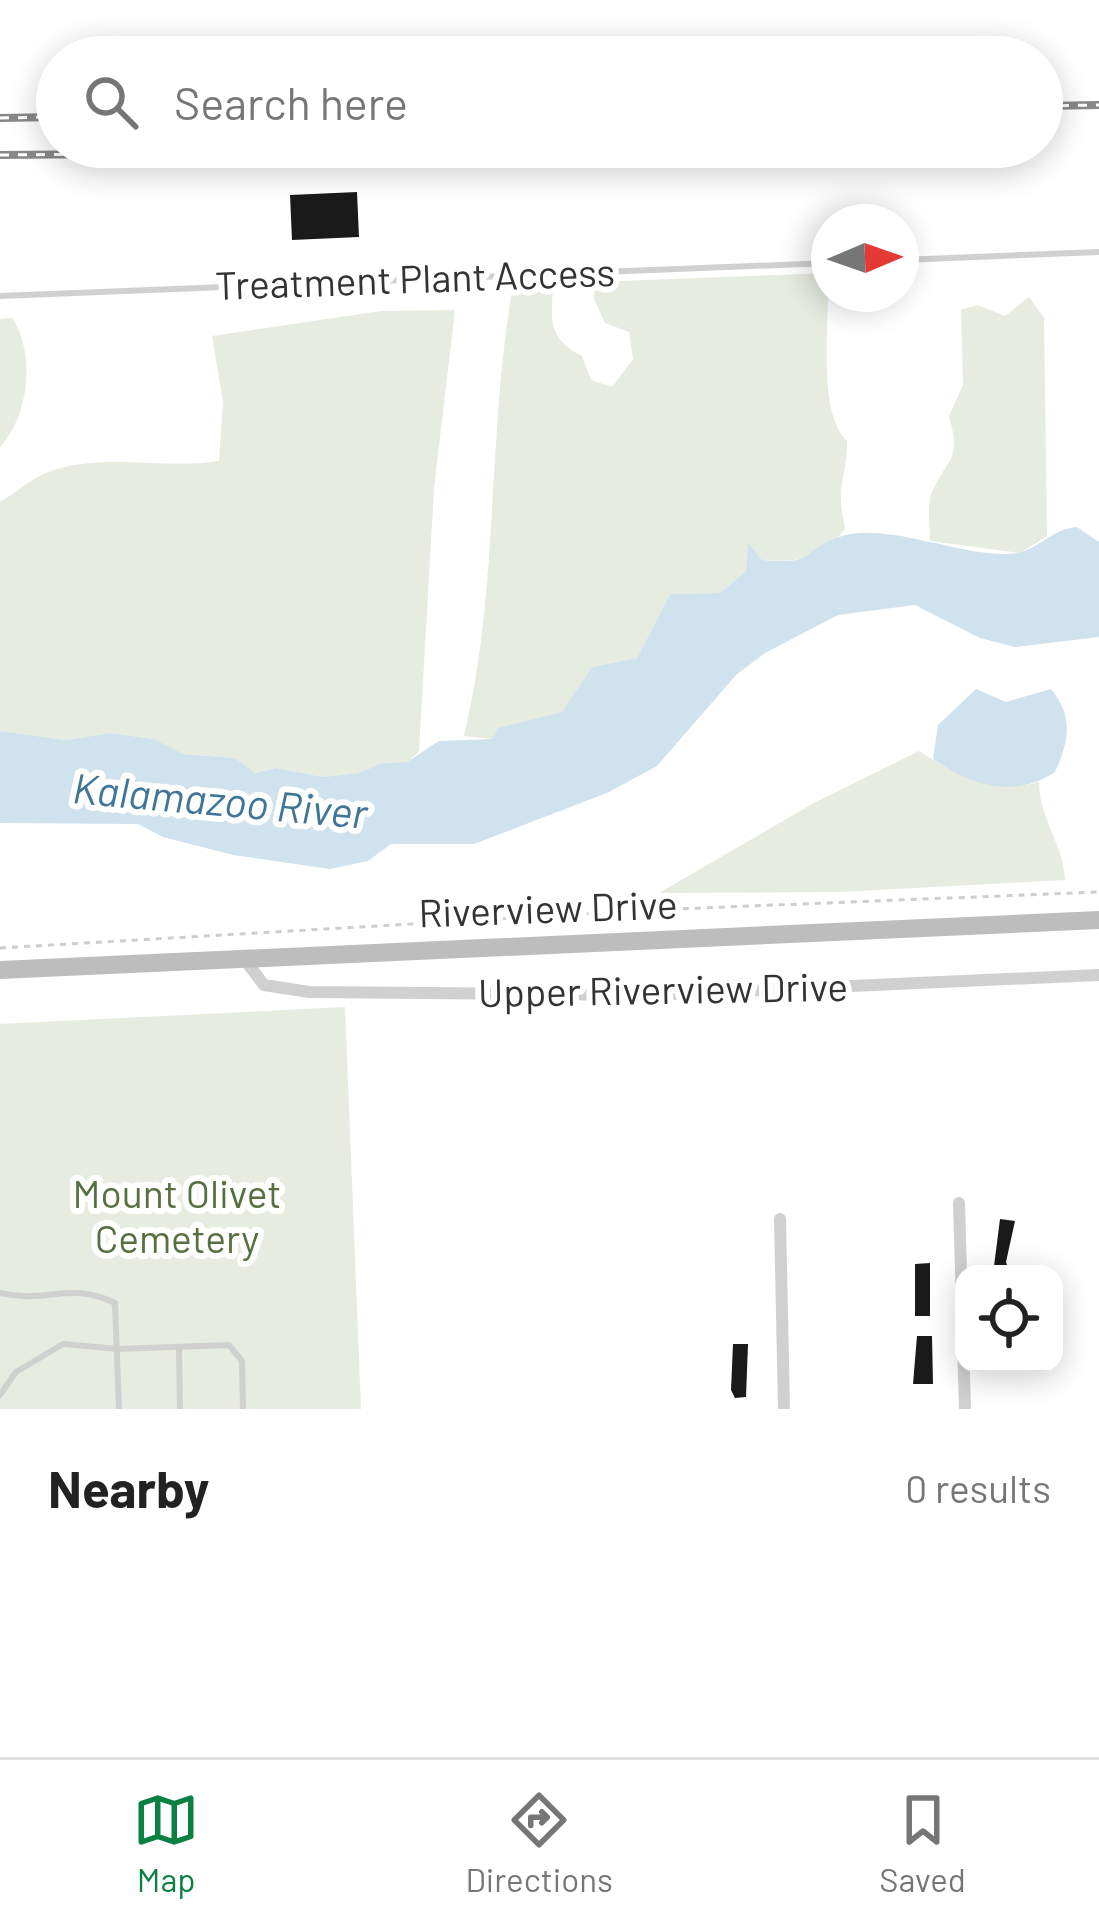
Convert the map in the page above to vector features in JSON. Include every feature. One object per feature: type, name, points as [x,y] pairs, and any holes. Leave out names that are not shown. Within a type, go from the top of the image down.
[{"type":"street","name":"Riverview Drive","points":[[0,970],[242,955],[1099,920]]},
{"type":"street","name":"Upper Riverview Drive","points":[[242,955],[264,985],[326,992],[650,995],[1099,975]]},
{"type":"street","points":[[959,1202],[965,1409]]},
{"type":"street","points":[[780,1219],[784,1409]]},
{"type":"lane","points":[[919,259],[1099,252]]},
{"type":"lane","name":"Treatment Plant Access","points":[[0,296],[811,264]]},
{"type":"lane","points":[[0,1293],[23,1298],[86,1289],[115,1303],[119,1409]]},
{"type":"lane","points":[[0,1395],[16,1372],[63,1344],[118,1349],[230,1345],[238,1351],[243,1409]]},
{"type":"lane","points":[[179,1347],[180,1409]]},
{"type":"path","points":[[0,948],[651,910],[1099,892]]},
{"type":"green space","points":[[811,274],[811,312],[828,312],[831,408],[847,441],[841,491],[845,528],[819,553],[786,561],[762,560],[748,545],[746,571],[720,593],[670,594],[637,658],[592,667],[563,712],[499,728],[492,739],[464,736],[483,626],[512,291],[553,291],[558,337],[582,356],[591,380],[612,387],[633,359],[629,332],[605,323],[594,299],[594,282]]},
{"type":"green space","points":[[1029,297],[1044,318],[1047,536],[1020,553],[930,541],[930,501],[952,456],[949,416],[963,385],[961,310],[977,305],[1005,316]]},
{"type":"green space","points":[[455,310],[434,488],[419,752],[407,762],[323,777],[276,768],[254,773],[235,758],[184,754],[154,739],[110,733],[66,740],[0,731],[0,502],[41,475],[69,466],[219,461],[223,402],[212,336],[381,311]]},
{"type":"green space","points":[[12,318],[24,349],[26,384],[17,419],[0,447],[0,319]]},
{"type":"green space","points":[[919,751],[947,768],[992,784],[1039,782],[1065,880],[839,892],[659,893],[814,803]]},
{"type":"green space","name":"Mount Olivet Cemetery","points":[[345,1007],[361,1409],[0,1409],[0,1024]]},
{"type":"water","name":"Kalamazoo River","points":[[1077,527],[1099,542],[1099,637],[1015,647],[980,638],[915,605],[838,615],[765,653],[736,675],[657,766],[607,793],[474,844],[391,844],[368,861],[330,869],[233,855],[163,837],[138,824],[0,823],[0,731],[66,740],[110,733],[154,739],[184,754],[235,758],[255,773],[276,768],[323,777],[359,773],[382,763],[407,762],[439,741],[492,739],[498,728],[562,712],[592,667],[637,658],[670,594],[720,593],[746,571],[748,543],[762,560],[780,561],[801,559],[826,542],[859,533],[997,554],[1032,548]]},
{"type":"water","points":[[976,689],[1006,702],[1051,689],[1063,709],[1067,729],[1055,772],[1024,785],[993,786],[933,759],[938,725]]},
{"type":"building","points":[[357,192],[359,237],[292,240],[290,195]]},
{"type":"building","points":[[1000,1219],[1015,1221],[1007,1265],[994,1265]]},
{"type":"building","points":[[930,1263],[930,1316],[915,1316],[915,1264]]},
{"type":"building","points":[[917,1336],[932,1336],[933,1384],[913,1384]]},
{"type":"building","points":[[733,1344],[748,1344],[746,1397],[735,1398],[731,1390]]},
{"type":"railway","points":[[1063,106],[1099,105]]},
{"type":"railway","points":[[0,118],[36,117]]},
{"type":"railway","points":[[0,155],[36,155]]}]
